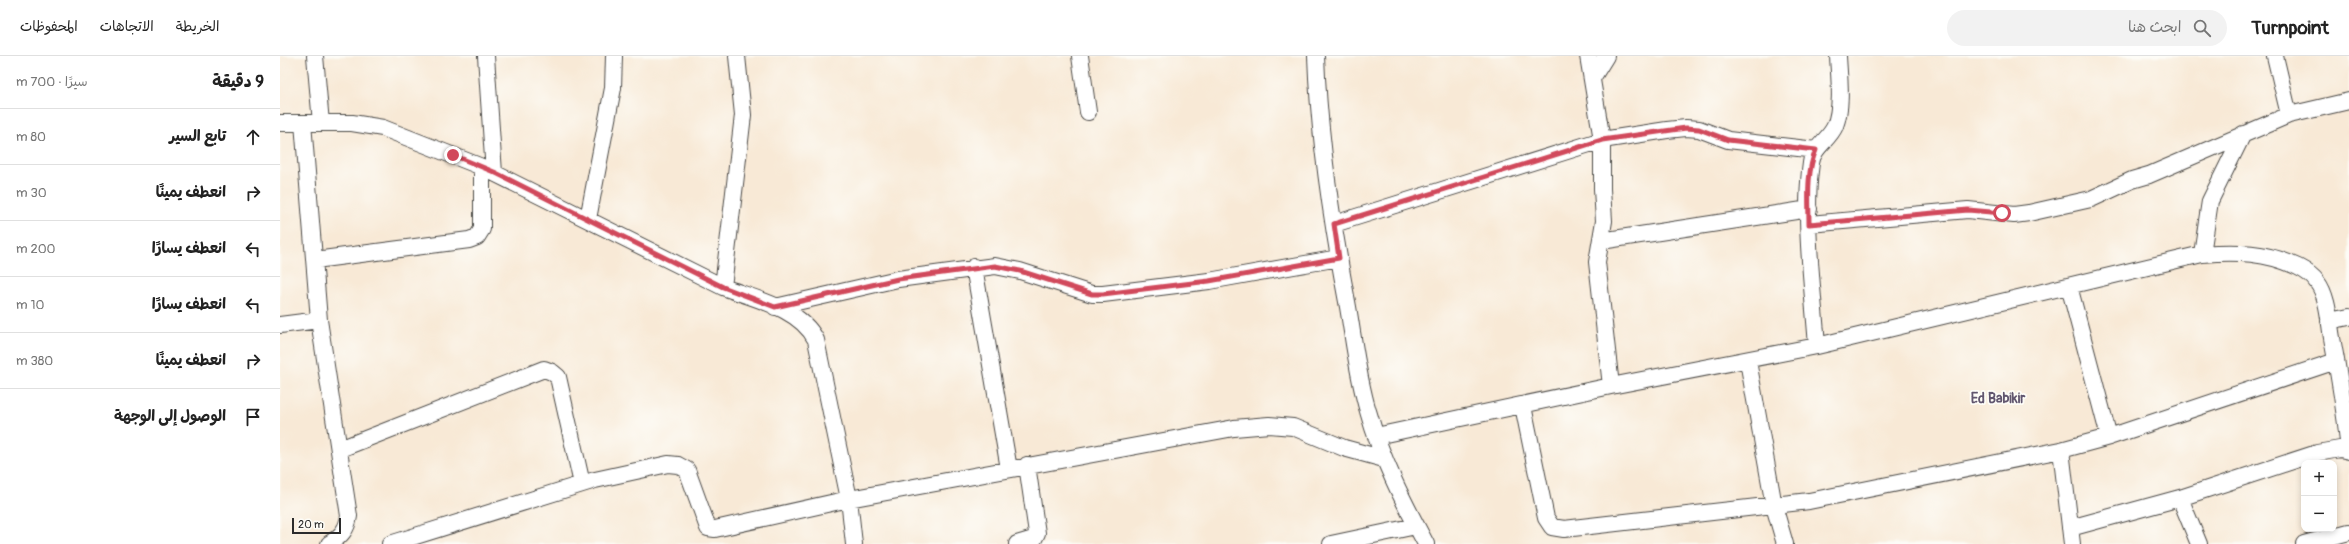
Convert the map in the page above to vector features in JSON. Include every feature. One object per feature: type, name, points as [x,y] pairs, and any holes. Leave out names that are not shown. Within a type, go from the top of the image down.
[{"type":"street","points":[[314,56],[321,123]]},
{"type":"street","points":[[314,260],[469,240],[477,237],[482,229],[488,170],[486,56]]},
{"type":"street","points":[[588,218],[613,88],[614,56]]},
{"type":"street","points":[[723,287],[743,115],[738,56]]},
{"type":"street","points":[[1080,56],[1088,112]]},
{"type":"street","points":[[1316,56],[1318,107],[1334,224],[1367,410],[1384,459],[1426,544]]},
{"type":"street","points":[[1588,56],[1593,76],[1602,140],[1604,221],[1597,269],[1611,386]]},
{"type":"street","points":[[1593,76],[1606,56]]},
{"type":"street","points":[[1817,346],[1809,216],[1811,162],[1816,150],[1832,131],[1837,118],[1839,91],[1838,56]]},
{"type":"street","points":[[2275,56],[2289,115]]},
{"type":"street","points":[[1600,241],[1809,216],[1968,210],[2014,215],[2029,213],[2106,193],[2132,180],[2149,175],[2289,115],[2349,101]]},
{"type":"street","points":[[280,123],[352,123],[383,128],[488,170],[588,218],[723,287],[775,307],[798,319],[810,328],[816,340],[849,499],[854,544]]},
{"type":"street","points":[[303,123],[320,320],[349,516],[347,527],[340,537],[329,544]]},
{"type":"street","points":[[1334,224],[1602,140],[1686,128],[1699,129],[1728,140],[1816,150]]},
{"type":"street","points":[[2202,254],[2210,201],[2243,134]]},
{"type":"street","points":[[1376,436],[1523,406],[1611,386],[1748,361],[1817,346],[2202,254],[2232,252],[2259,254],[2282,259],[2303,270],[2317,281],[2329,321],[2336,360],[2346,391],[2349,450],[2340,449],[2317,453],[2180,498],[2070,528]]},
{"type":"street","points":[[775,307],[898,279],[974,267],[995,266],[1020,271],[1092,294],[1103,294],[1209,281],[1339,258]]},
{"type":"street","points":[[974,267],[1009,469]]},
{"type":"street","points":[[2070,286],[2108,436]]},
{"type":"street","points":[[2329,321],[2349,317]]},
{"type":"street","points":[[280,325],[320,320]]},
{"type":"street","points":[[1523,406],[1546,518],[1552,527],[1564,529],[1774,506],[1856,493],[2061,450],[2108,436],[2336,360]]},
{"type":"street","points":[[1748,361],[1774,506],[1785,544]]},
{"type":"street","points":[[340,449],[544,369],[552,372],[558,377],[582,484]]},
{"type":"street","points":[[390,544],[582,484],[668,464],[678,465],[687,470],[708,528],[715,529],[849,499],[1234,428],[1269,425],[1292,427],[1344,448],[1384,459]]},
{"type":"street","points":[[2061,450],[2072,544]]},
{"type":"street","points":[[1016,544],[1034,539],[1037,533],[1027,466]]},
{"type":"street","points":[[2180,498],[2199,544]]},
{"type":"street","points":[[1331,544],[1416,526]]},
{"type":"street","points":[[2304,544],[2349,532]]},
{"type":"district","name":"Ed Babikir","points":[[1998,398]]},
{"type":"route","points":[[453,155],[494,172],[723,287],[775,307],[898,279],[974,267],[995,266],[1020,271],[1092,294],[1180,285],[1270,272],[1339,258],[1334,224],[1602,140],[1686,128],[1699,129],[1728,140],[1816,150],[1811,162],[1809,224],[1968,210],[2002,213]]}]
